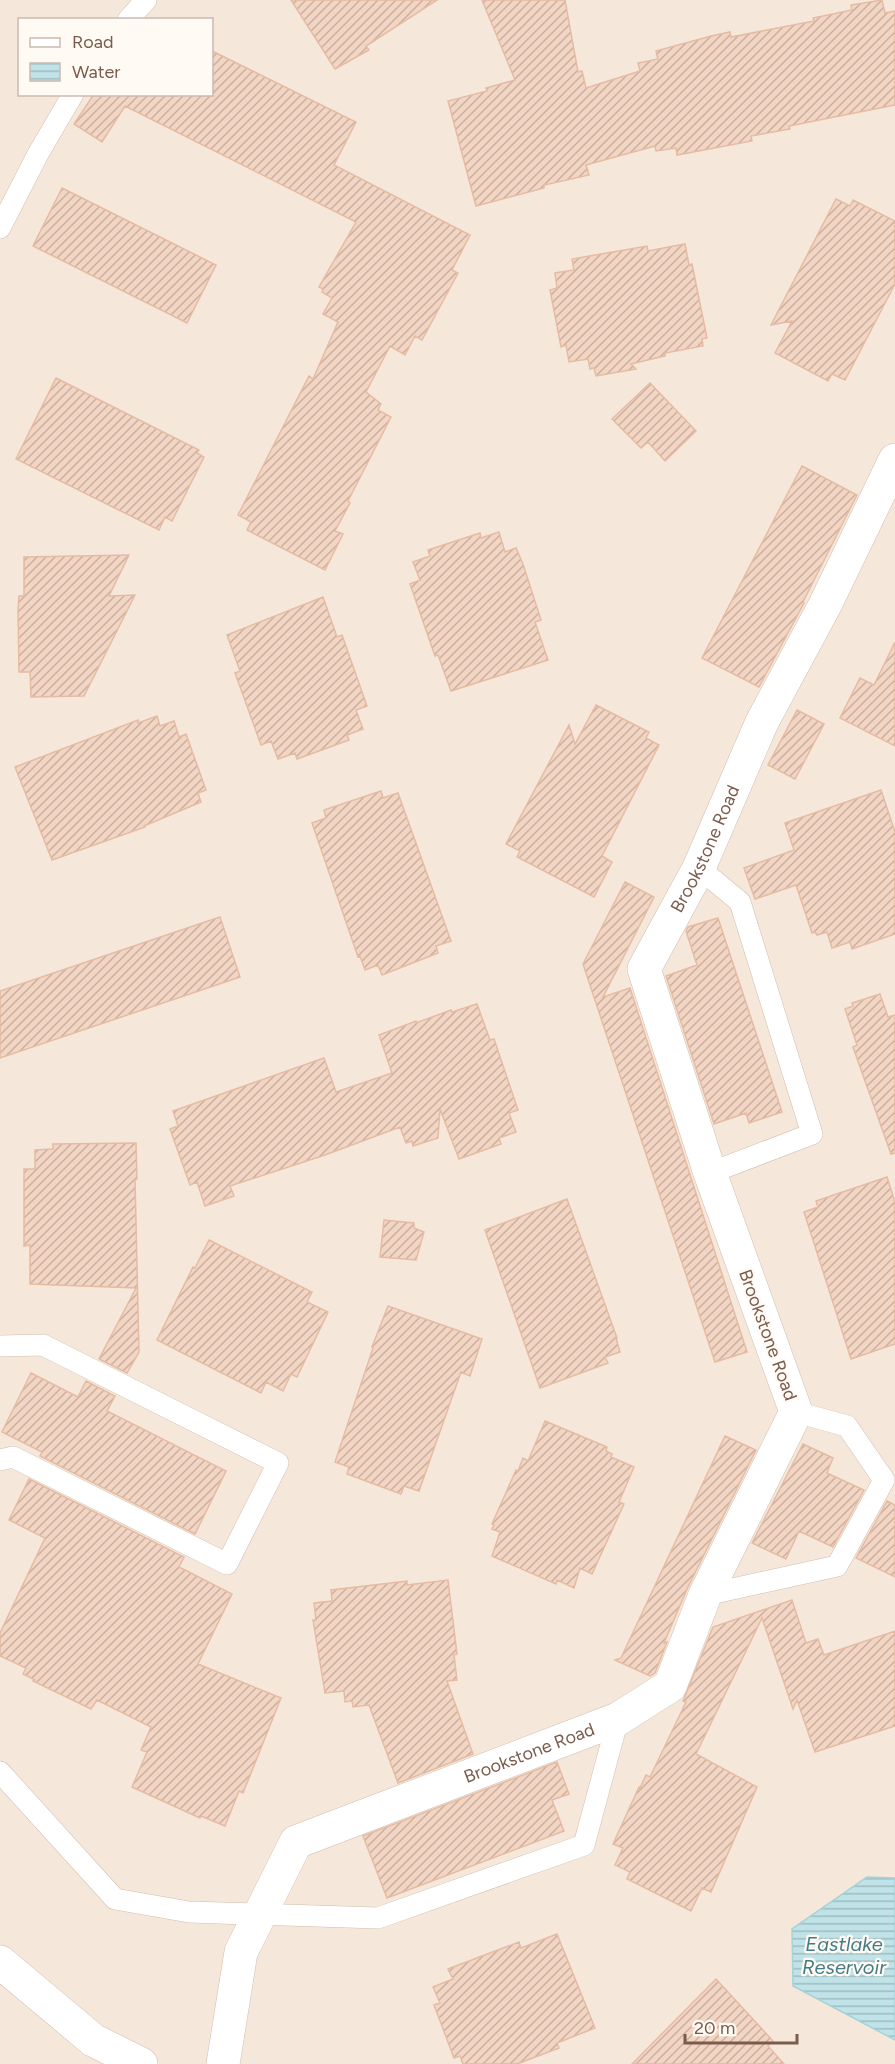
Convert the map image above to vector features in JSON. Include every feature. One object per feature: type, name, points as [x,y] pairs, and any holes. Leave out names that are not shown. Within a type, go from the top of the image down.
[{"type":"street","name":"Brookstone Road","points":[[223,2064],[241,1952],[296,1842],[618,1719],[670,1686],[705,1595],[796,1412],[710,1173],[644,969],[699,868],[762,722],[825,605],[895,460]]},
{"type":"street","points":[[0,1962],[93,2040],[141,2064]]},
{"type":"lane","points":[[130,18],[146,0]]},
{"type":"lane","points":[[0,228],[38,154],[72,96]]},
{"type":"lane","points":[[699,868],[740,902],[812,1134],[710,1173]]},
{"type":"lane","points":[[0,1346],[43,1345],[278,1463],[227,1564],[13,1457],[0,1460]]},
{"type":"lane","points":[[705,1595],[837,1566],[884,1480],[847,1426],[796,1412]]},
{"type":"lane","points":[[0,1772],[115,1899],[189,1912],[378,1918],[584,1845],[618,1719]]},
{"type":"shaded area","points":[[0,0],[895,0],[895,2064],[0,2064]]},
{"type":"water","name":"Eastlake Reservoir","points":[[867,1877],[895,1878],[895,2040],[793,1986],[792,1929]]},
{"type":"building","points":[[291,0],[437,0],[366,46],[369,50],[335,69]]},
{"type":"building","points":[[482,0],[565,0],[578,72],[582,71],[586,88],[640,71],[638,63],[658,59],[656,51],[730,32],[731,37],[814,21],[813,18],[852,10],[851,5],[882,0],[885,13],[895,11],[895,105],[789,126],[790,129],[751,136],[752,141],[677,155],[676,148],[656,151],[655,146],[586,165],[589,175],[544,185],[544,188],[476,206],[448,101],[487,91],[486,88],[515,80]]},
{"type":"building","points":[[213,51],[356,122],[334,165],[470,235],[452,270],[458,273],[422,340],[415,336],[405,355],[390,346],[366,392],[381,404],[378,410],[391,417],[335,531],[343,534],[325,570],[247,530],[251,522],[238,515],[309,376],[313,379],[338,322],[323,314],[332,298],[322,292],[323,289],[319,287],[356,222],[125,106],[102,142],[74,124],[93,96],[213,96]]},
{"type":"building","points":[[62,188],[216,265],[187,323],[33,246]]},
{"type":"building","points":[[836,199],[850,206],[853,200],[895,221],[895,284],[845,380],[832,374],[828,381],[775,353],[792,321],[771,325]]},
{"type":"building","points":[[685,244],[689,265],[692,264],[707,338],[702,339],[703,346],[665,353],[665,356],[631,364],[636,369],[596,376],[594,368],[590,369],[588,359],[569,362],[566,345],[561,347],[550,290],[557,288],[555,273],[574,270],[572,259],[647,246],[648,251]]},
{"type":"building","points":[[56,378],[199,450],[197,453],[204,457],[172,521],[165,517],[159,530],[16,459]]},
{"type":"building","points":[[650,383],[696,431],[665,461],[648,442],[641,448],[612,419]]},
{"type":"building","points":[[802,466],[857,495],[804,603],[759,687],[702,658]]},
{"type":"building","points":[[499,532],[505,552],[516,548],[523,564],[541,620],[535,622],[548,660],[451,691],[438,655],[435,656],[410,584],[420,580],[413,562],[430,556],[428,550],[480,533],[481,538]]},
{"type":"building","points":[[129,555],[109,596],[135,595],[84,696],[31,697],[30,672],[19,672],[18,610],[19,596],[24,596],[24,557]]},
{"type":"building","points":[[323,597],[337,637],[342,635],[367,706],[356,710],[363,729],[347,735],[349,740],[297,759],[295,753],[278,759],[271,741],[261,745],[235,673],[240,671],[227,635]]},
{"type":"building","points":[[895,642],[895,746],[840,718],[860,678],[874,685]]},
{"type":"building","points":[[596,705],[649,732],[646,738],[659,745],[602,856],[612,862],[594,897],[517,857],[520,851],[506,844],[569,725],[575,744]]},
{"type":"building","points":[[797,710],[824,724],[795,779],[768,765]]},
{"type":"building","points":[[157,716],[160,726],[174,721],[179,737],[186,734],[206,790],[198,793],[201,802],[145,827],[52,860],[15,767],[138,720],[138,723]]},
{"type":"building","points":[[881,790],[895,832],[895,934],[852,949],[850,942],[832,948],[827,932],[817,935],[815,932],[812,933],[796,885],[755,899],[744,868],[794,850],[785,823]]},
{"type":"building","points":[[381,791],[383,798],[398,793],[451,941],[436,946],[438,953],[382,975],[378,965],[365,970],[360,956],[358,957],[312,823],[326,818],[324,810]]},
{"type":"building","points":[[625,882],[654,897],[603,997],[630,988],[747,1352],[715,1362],[583,964]]},
{"type":"building","points":[[220,917],[240,977],[0,1058],[0,991]]},
{"type":"building","points":[[718,918],[782,1112],[749,1123],[746,1113],[714,1124],[666,976],[697,965],[686,931],[688,927]]},
{"type":"building","points":[[880,994],[888,1017],[895,1015],[895,1153],[891,1154],[853,1047],[857,1045],[845,1009],[853,1006],[852,1003]]},
{"type":"building","points":[[477,1004],[490,1040],[494,1039],[518,1110],[509,1113],[516,1132],[499,1138],[501,1144],[459,1159],[440,1109],[438,1138],[413,1146],[412,1141],[406,1143],[400,1127],[325,1155],[230,1186],[234,1196],[205,1206],[197,1182],[190,1185],[170,1129],[178,1126],[173,1111],[324,1058],[336,1092],[392,1073],[379,1035],[416,1021],[416,1023],[451,1010],[452,1012]]},
{"type":"building","points":[[136,1143],[139,1352],[127,1373],[99,1359],[136,1288],[30,1284],[30,1245],[24,1246],[24,1169],[35,1169],[35,1150],[53,1149],[53,1144]]},
{"type":"building","points":[[887,1177],[895,1202],[895,1344],[851,1359],[804,1212],[818,1207],[816,1201]]},
{"type":"building","points":[[567,1199],[620,1352],[605,1357],[608,1363],[540,1388],[485,1230]]},
{"type":"building","points":[[384,1220],[414,1223],[414,1228],[424,1232],[416,1260],[380,1257]]},
{"type":"building","points":[[209,1240],[312,1292],[307,1302],[328,1312],[297,1377],[291,1374],[283,1391],[266,1382],[261,1393],[157,1340]]},
{"type":"building","points":[[388,1306],[482,1339],[470,1376],[461,1372],[419,1491],[404,1486],[401,1494],[347,1474],[349,1467],[335,1462],[372,1347]]},
{"type":"building","points":[[31,1373],[78,1397],[86,1381],[115,1396],[107,1411],[226,1471],[195,1534],[40,1456],[42,1452],[2,1432]]},
{"type":"building","points":[[545,1421],[607,1447],[606,1451],[612,1454],[611,1457],[634,1467],[619,1502],[624,1504],[592,1574],[580,1568],[574,1588],[557,1580],[556,1584],[492,1556],[500,1532],[492,1529],[494,1525],[492,1524],[516,1470],[518,1471],[523,1458],[528,1461]]},
{"type":"building","points":[[725,1436],[756,1450],[688,1587],[664,1643],[667,1642],[655,1673],[650,1676],[615,1660],[621,1658]]},
{"type":"building","points":[[803,1444],[833,1458],[827,1473],[864,1490],[833,1547],[799,1531],[786,1559],[752,1543]]},
{"type":"building","points":[[29,1479],[184,1557],[179,1567],[232,1594],[198,1664],[281,1698],[243,1793],[239,1791],[225,1826],[201,1816],[200,1818],[132,1787],[147,1752],[141,1750],[151,1727],[97,1700],[91,1709],[33,1681],[35,1680],[23,1674],[26,1668],[0,1656],[0,1633],[45,1538],[9,1520]]},
{"type":"building","points":[[887,1501],[895,1505],[895,1577],[856,1558]]},
{"type":"building","points":[[448,1580],[457,1654],[454,1655],[457,1680],[447,1681],[473,1754],[398,1783],[369,1705],[353,1707],[352,1701],[345,1702],[344,1691],[325,1693],[313,1620],[316,1620],[314,1603],[332,1601],[331,1590],[407,1581],[407,1585]]},
{"type":"building","points":[[792,1600],[806,1643],[818,1639],[824,1655],[895,1631],[895,1726],[815,1752],[797,1700],[793,1709],[762,1618],[696,1754],[757,1787],[711,1892],[702,1888],[691,1911],[627,1879],[630,1872],[615,1865],[623,1848],[613,1844],[639,1787],[646,1775],[650,1777],[686,1702],[683,1701],[713,1627]]},
{"type":"building","points":[[557,1762],[569,1794],[552,1800],[564,1831],[387,1898],[363,1836]]},
{"type":"building","points":[[557,1934],[595,2028],[557,2043],[559,2048],[517,2064],[463,2064],[460,2056],[454,2058],[434,2005],[440,2003],[433,1987],[453,1979],[448,1969],[519,1942],[521,1948]]},
{"type":"building","points":[[716,1979],[773,2041],[768,2046],[784,2064],[632,2064]]}]
